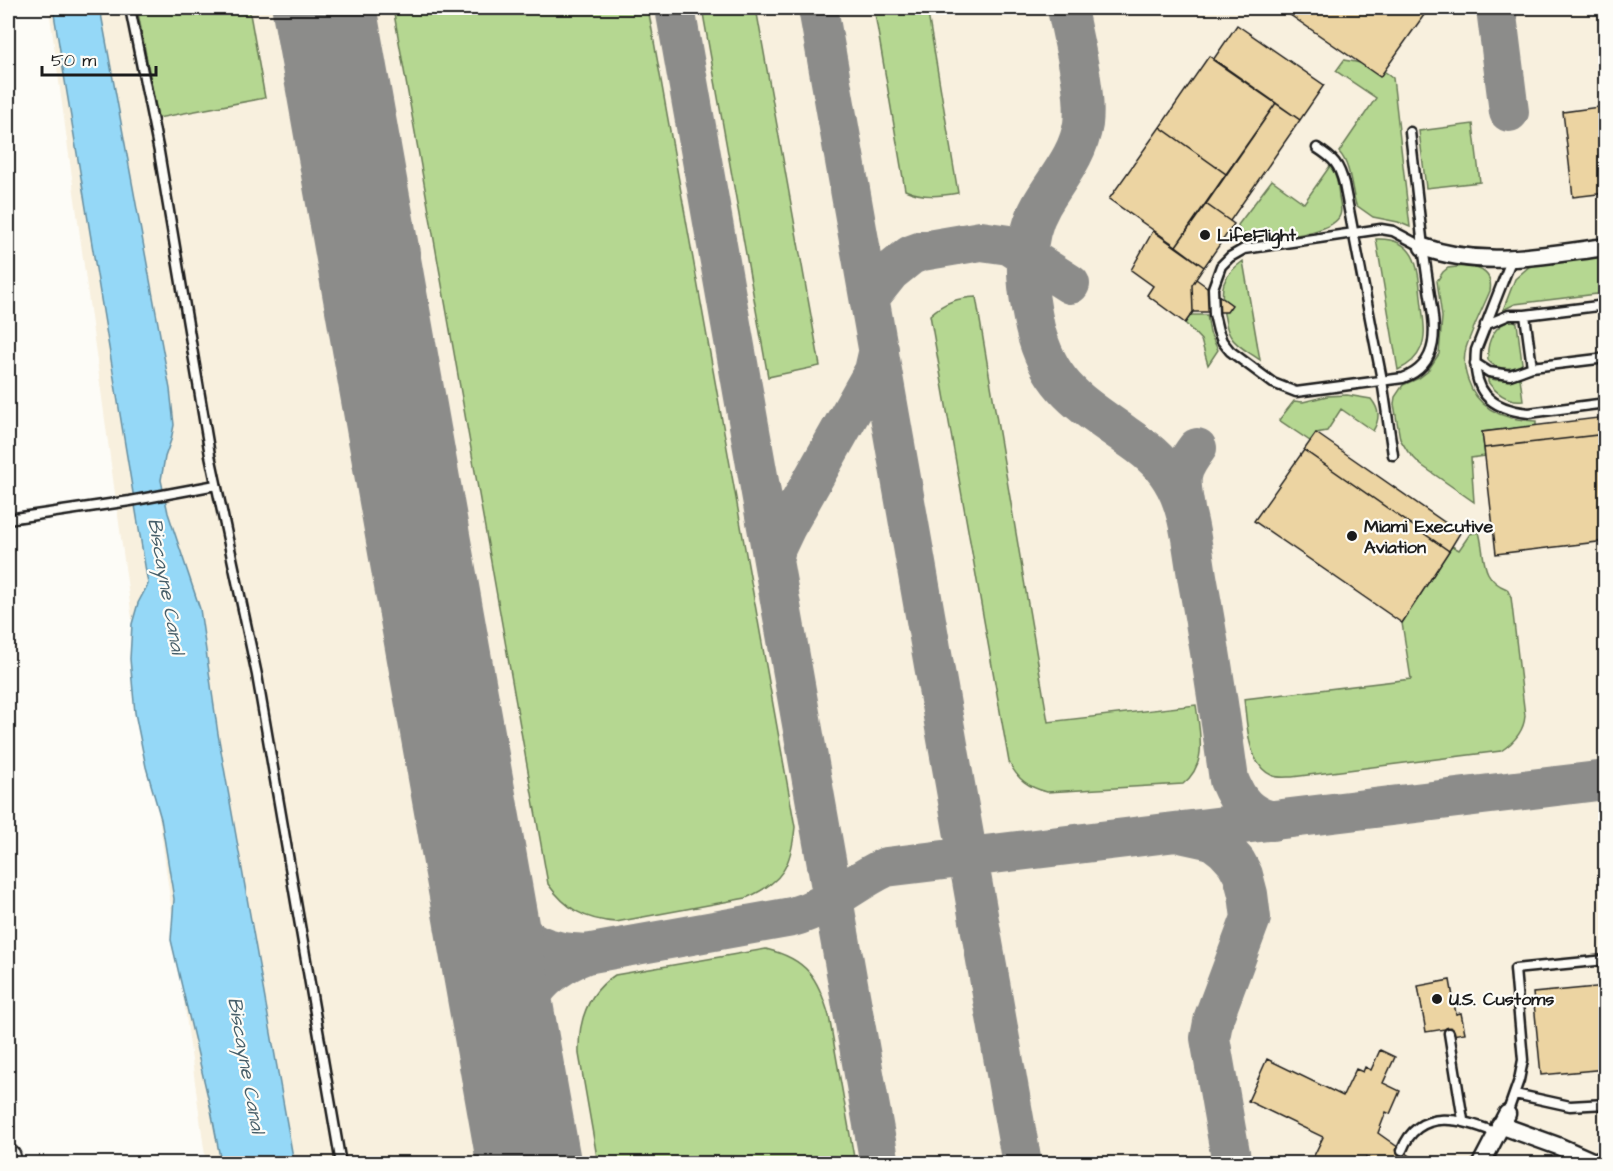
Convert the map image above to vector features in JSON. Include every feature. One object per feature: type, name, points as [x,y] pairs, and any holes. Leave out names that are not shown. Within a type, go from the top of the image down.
[{"type":"street","points":[[1424,247],[1442,254],[1489,260],[1605,247]]},
{"type":"street","points":[[1481,1164],[1501,1124],[1599,1164]]},
{"type":"street","points":[[8,1157],[9,1164]]},
{"type":"lane","points":[[130,8],[159,152],[216,485],[257,675],[341,1164]]},
{"type":"lane","points":[[1410,132],[1434,318],[1434,342],[1422,366],[1414,374],[1403,378],[1304,392],[1287,390],[1230,351],[1222,341],[1214,314],[1215,277],[1230,257],[1244,249],[1381,229],[1393,231],[1424,247]]},
{"type":"lane","points":[[1317,148],[1331,157],[1340,168],[1382,380],[1393,454]]},
{"type":"lane","points":[[1512,258],[1476,350],[1477,378],[1482,390],[1490,402],[1502,408],[1529,413],[1605,404]]},
{"type":"lane","points":[[1485,325],[1509,315],[1605,305]]},
{"type":"lane","points":[[1525,315],[1532,367]]},
{"type":"lane","points":[[1475,363],[1500,375],[1520,373],[1532,367],[1605,358]]},
{"type":"lane","points":[[8,519],[130,501],[216,485]]},
{"type":"lane","points":[[1402,1150],[1405,1141],[1425,1124],[1450,1119],[1501,1124],[1515,1094],[1523,1060],[1515,969],[1605,960]]},
{"type":"lane","points":[[1449,1033],[1462,1120]]},
{"type":"lane","points":[[1515,1094],[1570,1106],[1605,1104]]},
{"type":"shaded area","points":[[49,8],[1605,8],[1605,1163],[206,1163]]},
{"type":"green space","points":[[137,8],[249,8],[265,98],[158,118]]},
{"type":"green space","points":[[393,8],[648,8],[795,827],[791,852],[783,871],[769,886],[746,898],[616,922],[595,919],[577,912],[548,884]]},
{"type":"green space","points":[[702,8],[756,8],[820,366],[768,377]]},
{"type":"green space","points":[[874,8],[927,8],[958,193],[925,195],[905,190]]},
{"type":"green space","points":[[1344,60],[1376,67],[1393,78],[1410,227],[1373,217],[1356,205],[1348,170],[1339,152],[1376,98],[1336,71]]},
{"type":"green space","points":[[1473,124],[1480,182],[1426,188],[1419,131]]},
{"type":"green space","points":[[1330,166],[1337,180],[1341,206],[1340,215],[1331,225],[1295,235],[1278,236],[1263,231],[1240,233],[1238,225],[1272,180],[1304,203]]},
{"type":"green space","points":[[1376,239],[1401,244],[1409,251],[1414,259],[1419,281],[1424,327],[1423,343],[1415,358],[1398,370]]},
{"type":"green space","points":[[1605,256],[1605,293],[1515,304],[1503,310],[1515,279],[1531,265]]},
{"type":"green space","points":[[1243,261],[1260,360],[1234,341],[1228,332],[1224,314],[1222,290],[1226,278]]},
{"type":"green space","points":[[1466,266],[1481,270],[1490,280],[1490,291],[1465,352],[1464,360],[1468,380],[1479,399],[1494,412],[1514,419],[1536,421],[1536,426],[1482,432],[1485,456],[1471,458],[1474,502],[1421,465],[1408,452],[1400,439],[1394,404],[1395,397],[1403,385],[1427,372],[1439,354],[1442,317],[1437,281],[1448,268]]},
{"type":"green space","points":[[976,297],[1048,722],[1196,705],[1200,737],[1199,758],[1191,776],[1183,784],[1047,792],[1024,782],[1009,762],[930,315],[952,302]]},
{"type":"green space","points":[[1191,315],[1207,315],[1210,333],[1218,350],[1208,365],[1201,340],[1185,323]]},
{"type":"green space","points":[[1513,320],[1517,323],[1522,363],[1520,367],[1498,367],[1488,360],[1490,340],[1501,325]]},
{"type":"green space","points":[[1488,378],[1496,380],[1520,378],[1523,400],[1512,400],[1503,396],[1491,386]]},
{"type":"green space","points":[[1347,395],[1371,399],[1374,403],[1378,415],[1373,431],[1341,409],[1327,431],[1316,433],[1310,441],[1279,420],[1294,401],[1303,402],[1327,396]]},
{"type":"green space","points":[[1479,532],[1488,573],[1492,579],[1507,589],[1511,597],[1525,716],[1523,727],[1514,740],[1501,751],[1292,777],[1275,777],[1264,771],[1253,753],[1244,699],[1411,679],[1402,623],[1452,546],[1459,550],[1470,534]]},
{"type":"green space","points":[[766,949],[792,958],[801,965],[809,972],[820,991],[829,1016],[855,1163],[598,1163],[579,1054],[580,1031],[586,1009],[597,990],[615,975]]},
{"type":"water","name":"Biscayne Canal","points":[[53,8],[100,8],[170,389],[174,425],[161,480],[168,513],[200,609],[218,734],[294,1163],[221,1163],[211,1110],[171,940],[174,899],[161,819],[146,767],[135,713],[130,659],[132,624],[138,603],[148,584]]},
{"type":"building","points":[[1280,8],[1429,8],[1380,77]]},
{"type":"building","points":[[1237,25],[1324,85],[1300,120],[1213,60]]},
{"type":"building","points":[[1209,56],[1276,103],[1226,174],[1160,127]]},
{"type":"building","points":[[1276,103],[1300,120],[1230,221],[1206,204]]},
{"type":"building","points":[[1606,106],[1606,193],[1573,197],[1563,112]]},
{"type":"building","points":[[1160,127],[1226,174],[1176,246],[1109,199]]},
{"type":"building","name":"LifeFlight","points":[[1206,204],[1234,224],[1204,267],[1176,246]]},
{"type":"building","points":[[1153,231],[1204,267],[1192,285],[1193,312],[1185,323],[1147,295],[1153,286],[1131,270]]},
{"type":"building","points":[[1196,279],[1232,305],[1227,312],[1193,312],[1192,285]]},
{"type":"building","points":[[1606,417],[1606,434],[1484,448],[1482,432]]},
{"type":"building","points":[[1316,433],[1460,533],[1449,551],[1304,450]]},
{"type":"building","name":"Miami Executive Aviation","points":[[1606,434],[1606,541],[1496,554],[1484,448]]},
{"type":"building","name":"Miami Executive Aviation","points":[[1304,450],[1449,551],[1402,623],[1254,521]]},
{"type":"building","name":"U.S. Customs","points":[[1450,980],[1456,1014],[1461,1013],[1465,1033],[1452,1035],[1451,1028],[1426,1032],[1418,986]]},
{"type":"building","points":[[1606,986],[1606,1069],[1541,1075],[1533,993]]},
{"type":"building","points":[[1380,1050],[1395,1057],[1383,1083],[1400,1091],[1390,1114],[1386,1112],[1378,1133],[1416,1160],[1414,1164],[1380,1164],[1366,1157],[1363,1164],[1310,1164],[1323,1137],[1248,1101],[1267,1059],[1343,1096],[1356,1069],[1363,1072],[1365,1067],[1371,1070]]},
{"type":"taxiway","points":[[675,8],[880,1164]]},
{"type":"taxiway","points":[[818,8],[1022,1164]]},
{"type":"taxiway","points":[[1067,8],[1081,81],[1083,124],[1072,157],[1042,204],[1030,234],[1027,281],[1035,328],[1049,365],[1068,391],[1094,413],[1151,454],[1166,471],[1177,490],[1192,542],[1229,780],[1240,801],[1250,811],[1272,821]]},
{"type":"taxiway","points":[[1496,8],[1509,112]]},
{"type":"taxiway","points":[[870,297],[890,272],[911,255],[981,241],[1009,245],[1070,284]]},
{"type":"taxiway","points":[[773,561],[776,548],[786,527],[874,371],[879,349]]},
{"type":"taxiway","points":[[1185,509],[1182,477],[1186,464],[1197,448]]},
{"type":"taxiway","points":[[479,881],[501,915],[532,942],[561,952],[586,954],[792,917],[830,901],[886,867],[1606,780]]},
{"type":"taxiway","points":[[1180,833],[1212,840],[1225,850],[1236,862],[1243,875],[1248,894],[1251,918],[1214,1017],[1210,1038],[1232,1164]]},
{"type":"taxiway","points":[[508,1049],[519,1016],[544,979],[570,961],[586,954]]},
{"type":"runway","points":[[324,8],[529,1164]]},
{"type":"place","name":"LifeFlight","points":[[1205,235]]},
{"type":"place","name":"Miami Executive Aviation","points":[[1352,536]]},
{"type":"place","name":"U.S. Customs","points":[[1437,999]]}]
